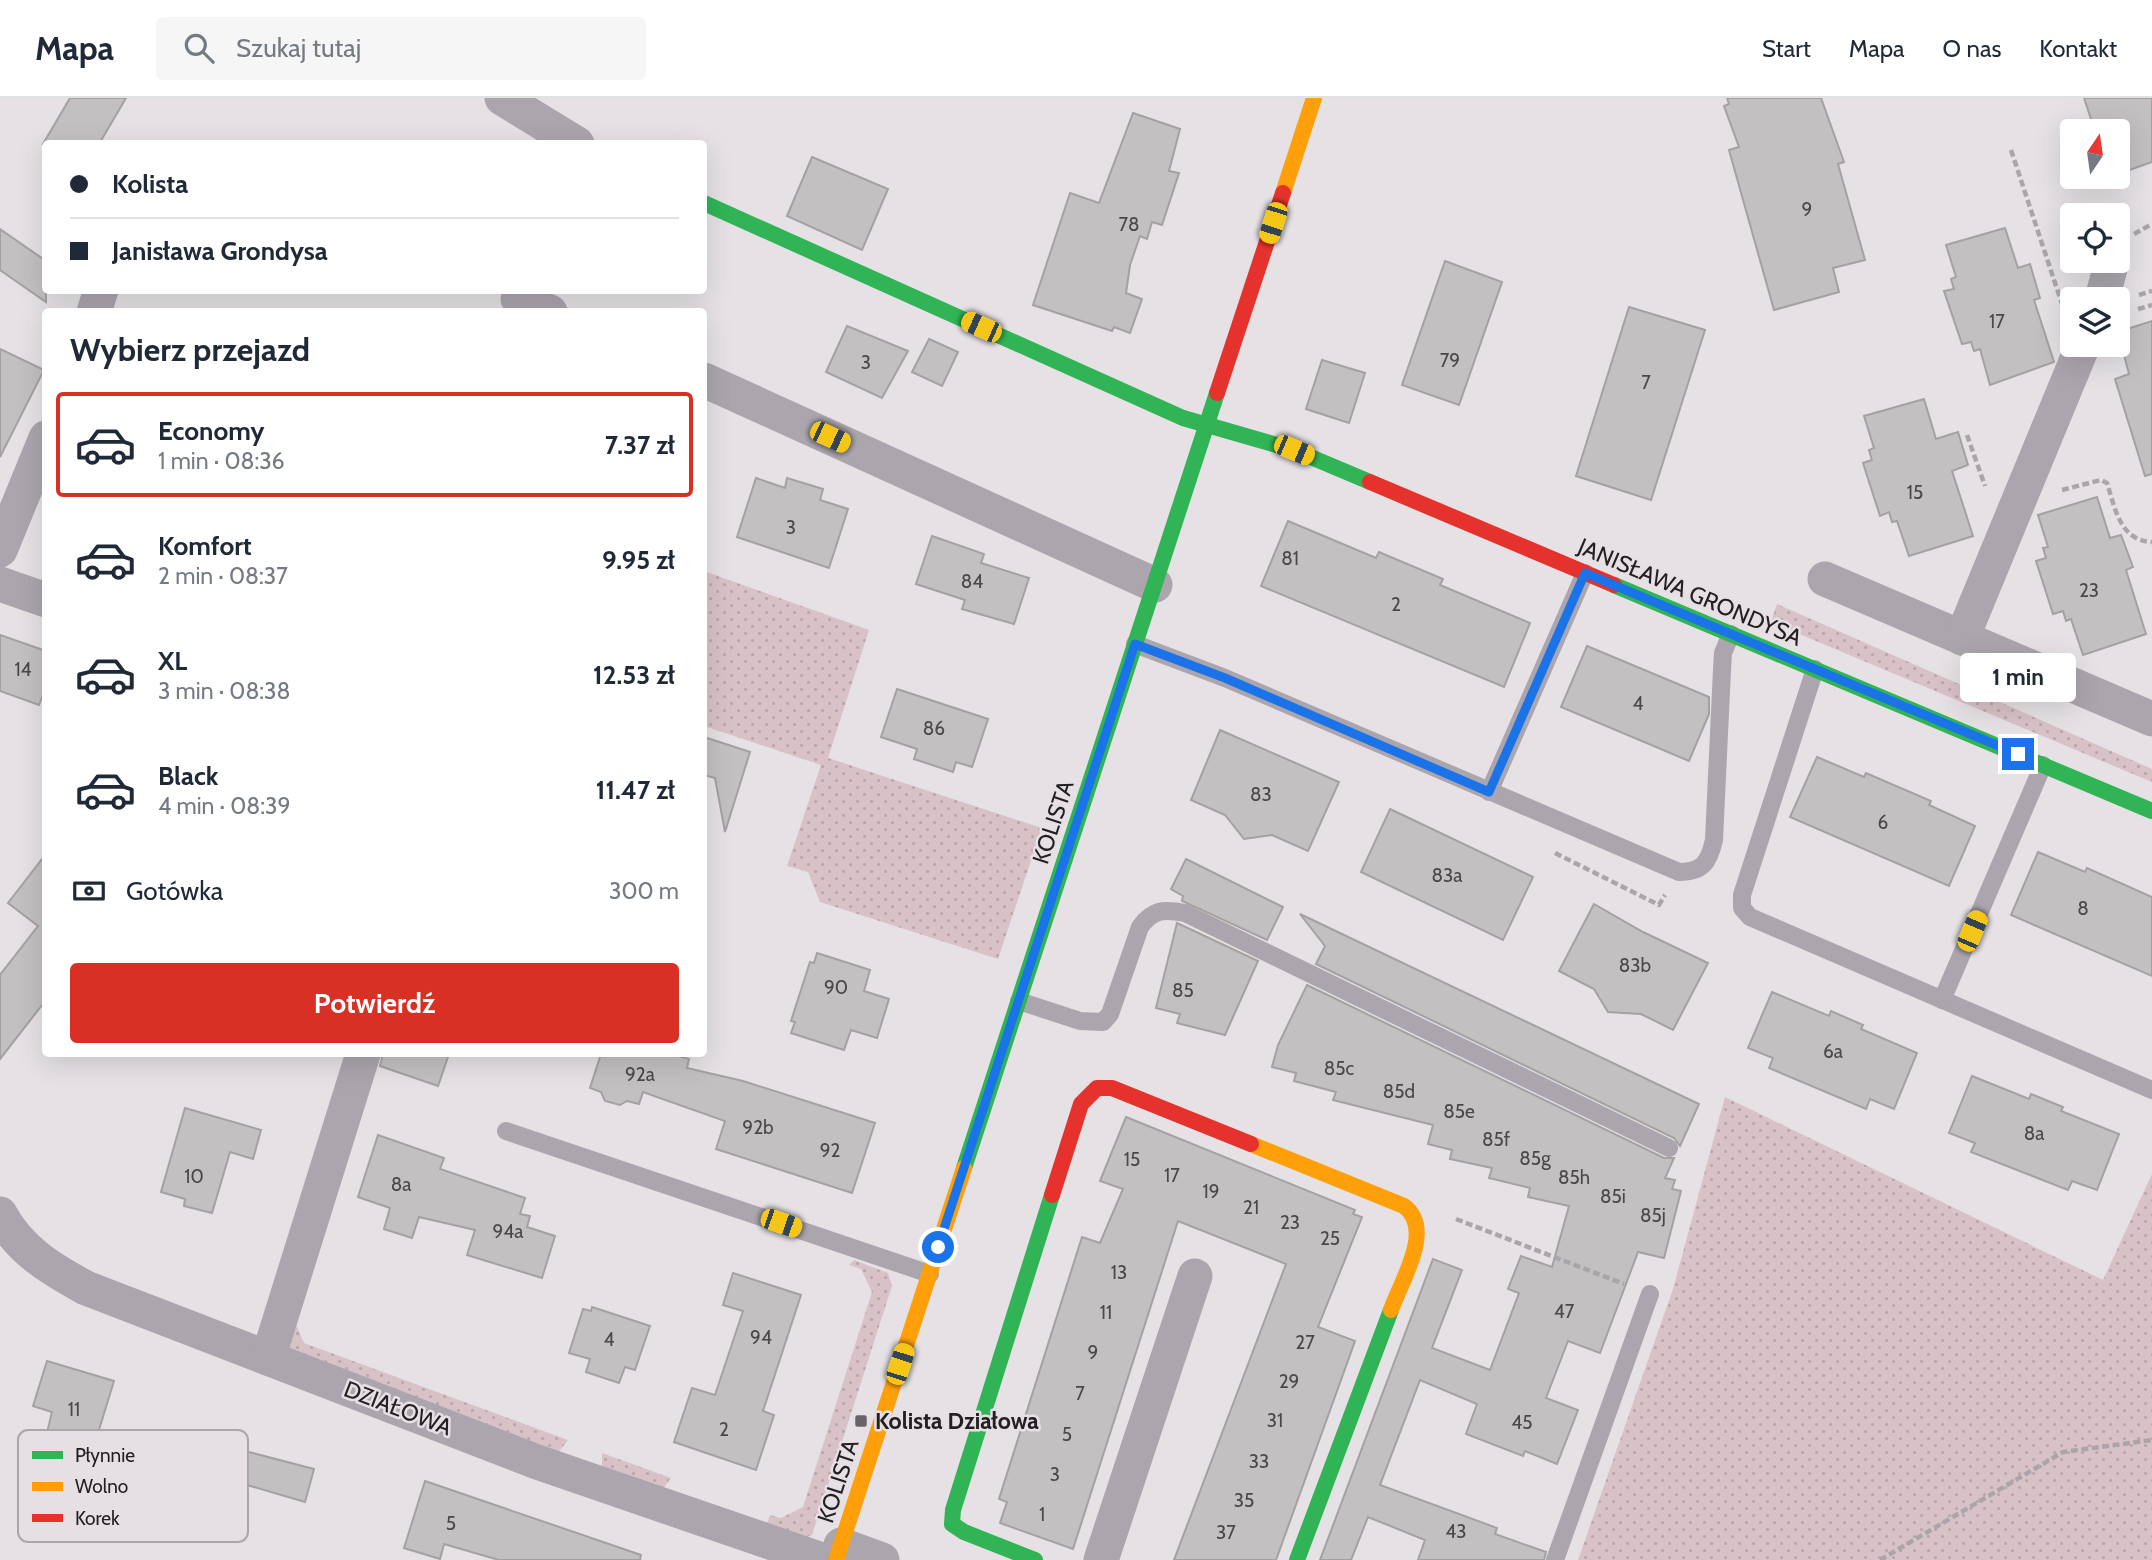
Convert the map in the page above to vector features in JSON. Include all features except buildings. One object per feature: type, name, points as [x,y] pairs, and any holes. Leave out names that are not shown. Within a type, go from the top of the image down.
[{"type":"street","points":[[502,98],[571,140]]},
{"type":"street","name":"KOLISTA","points":[[833,1555],[930,1274],[1314,98]]},
{"type":"street","name":"JANISŁAWA GRONDYSA","points":[[707,204],[1183,418],[1294,450],[2152,811]]},
{"type":"street","points":[[518,299],[540,308]]},
{"type":"street","points":[[1962,638],[2017,501],[2068,357]]},
{"type":"street","points":[[707,381],[1155,585]]},
{"type":"street","points":[[0,550],[42,448]]},
{"type":"street","points":[[1825,579],[2152,719]]},
{"type":"street","points":[[0,584],[42,599]]},
{"type":"street","points":[[268,1358],[362,1057]]},
{"type":"street","points":[[1035,1560],[964,1532],[952,1524],[953,1510],[1081,1104],[1089,1091],[1098,1086],[1112,1088],[1404,1206],[1415,1213],[1419,1227],[1417,1239],[1297,1560]]},
{"type":"street","name":"DZIAŁOWA","points":[[3,1229],[42,1263],[86,1288],[537,1462],[833,1555],[882,1560]]},
{"type":"street","points":[[1101,1560],[1195,1276]]},
{"type":"lane","points":[[1489,792],[1585,573]]},
{"type":"lane","points":[[1135,644],[1225,678],[1679,872],[1692,872],[1702,868],[1710,858],[1714,840],[1721,670],[1723,653],[1731,634]]},
{"type":"lane","points":[[1815,669],[1742,895],[1742,908],[1750,916],[2152,1090]]},
{"type":"lane","points":[[1942,1000],[2043,765]]},
{"type":"lane","points":[[1019,1001],[1080,1021],[1103,1022],[1110,1014],[1140,927],[1149,915],[1164,909],[1185,913],[1669,1149]]},
{"type":"lane","points":[[506,1131],[930,1274]]},
{"type":"lane","points":[[1555,1560],[1650,1294]]},
{"type":"path","points":[[2011,150],[2060,288]]},
{"type":"path","points":[[2017,501],[2101,480],[2107,483],[2120,524],[2139,540],[2152,542]]},
{"type":"path","points":[[1415,1213],[1431,1210],[1650,1294]]},
{"type":"path","points":[[1880,1560],[2063,1452],[2152,1440]]},
{"type":"shaded area","points":[[707,572],[869,630],[828,758],[1042,828],[998,959],[820,902],[808,872],[787,866],[821,765],[707,727]]},
{"type":"shaded area","points":[[1777,604],[2152,769],[2152,782],[1771,622]]},
{"type":"shaded area","points":[[1725,1097],[2103,1280],[2152,1174],[2152,1560],[1578,1560],[1673,1289]]},
{"type":"shaded area","points":[[854,1260],[888,1273],[892,1286],[812,1535],[802,1539],[766,1527],[770,1515],[781,1518],[803,1507],[872,1292],[861,1269],[849,1265]]},
{"type":"shaded area","points":[[295,1322],[304,1343],[568,1440],[557,1454],[292,1354],[286,1344]]},
{"type":"shaded area","points":[[602,1453],[671,1478],[662,1490],[602,1469]]},
{"type":"traffic: fast","points":[[707,204],[1183,418],[1294,450],[1370,482]]},
{"type":"traffic: fast","points":[[964,1168],[1217,393]]},
{"type":"traffic: fast","points":[[1614,585],[2152,811]]},
{"type":"traffic: fast","points":[[1035,1560],[964,1532],[952,1524],[953,1510],[1052,1195]]},
{"type":"traffic: fast","points":[[1297,1560],[1391,1310]]},
{"type":"traffic: slow","points":[[1283,193],[1314,98]]},
{"type":"traffic: slow","points":[[1251,1144],[1404,1206],[1413,1216],[1416,1228],[1413,1256],[1391,1310]]},
{"type":"traffic: slow","points":[[836,1560],[964,1168]]},
{"type":"traffic: jam","points":[[1217,393],[1283,193]]},
{"type":"traffic: jam","points":[[1370,482],[1614,585]]},
{"type":"traffic: jam","points":[[1052,1195],[1081,1104],[1097,1088],[1112,1088],[1251,1144]]},
{"type":"place","name":"Kolista Działowa","points":[[861,1421]]},
{"type":"route","points":[[938,1247],[1135,644],[1225,678],[1489,792],[1585,573],[2018,754]]}]
